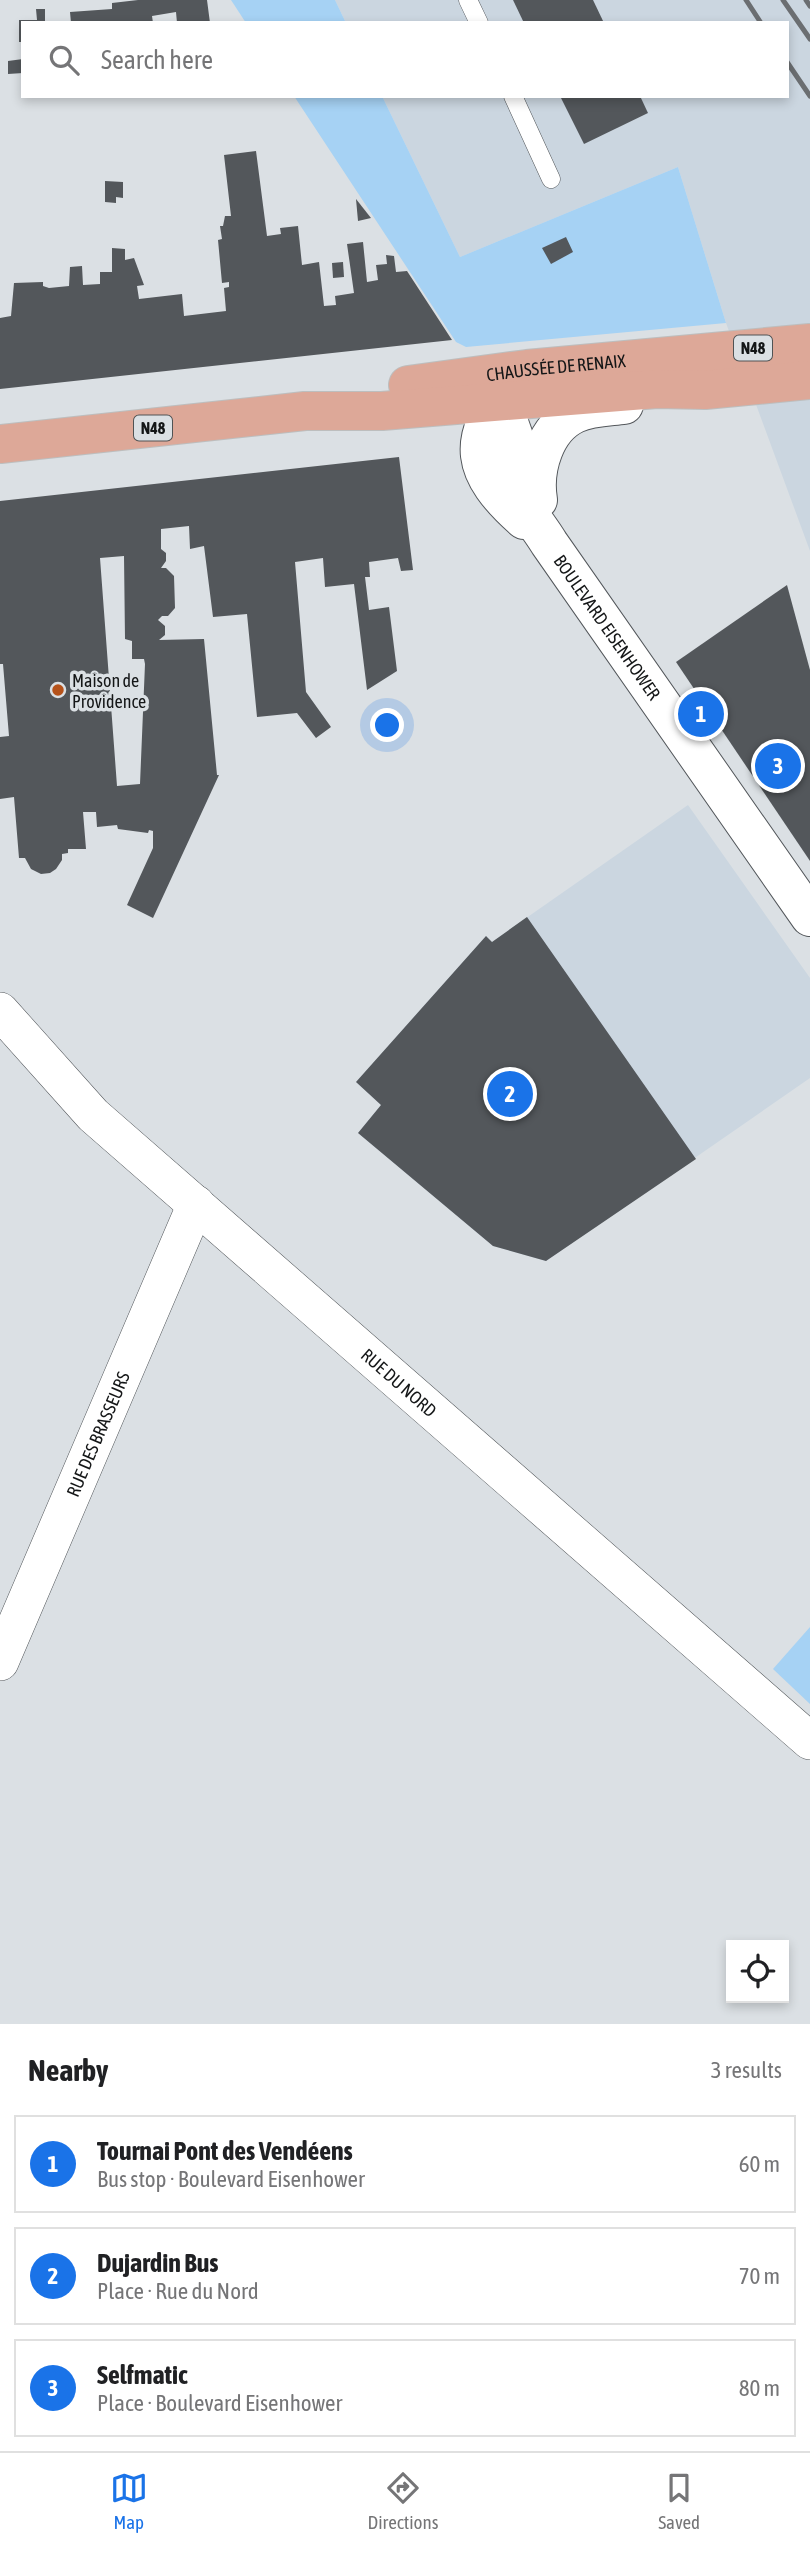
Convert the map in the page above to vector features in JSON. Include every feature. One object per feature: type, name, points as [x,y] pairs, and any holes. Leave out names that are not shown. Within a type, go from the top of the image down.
[{"type":"main road","name":"CHAUSSÉE DE RENAIX","points":[[305,411],[375,390],[464,376],[810,343]]},
{"type":"main road","name":"CHAUSSÉE DE RENAIX","points":[[0,444],[305,411],[382,411],[657,389],[705,390],[810,380]]},
{"type":"street","points":[[479,462],[479,434],[488,414],[527,369]]},
{"type":"street","name":"BOULEVARD EISENHOWER","points":[[464,376],[497,401],[506,416],[515,441],[520,496],[549,542],[810,917]]},
{"type":"street","name":"BOULEVARD EISENHOWER","points":[[549,542],[540,516],[538,475],[541,457],[549,437],[560,424],[575,414],[592,409],[687,398],[705,390]]},
{"type":"street","name":"BOULEVARD EISENHOWER","points":[[428,406],[479,462],[499,493],[549,542]]},
{"type":"street","name":"RUE DU NORD","points":[[0,1011],[93,1115],[810,1741]]},
{"type":"street","name":"RUE DES BRASSEURS","points":[[0,1662],[197,1204]]},
{"type":"lane","points":[[468,0],[478,21]]},
{"type":"lane","points":[[514,98],[551,179]]},
{"type":"shaded area","points":[[231,0],[335,0],[345,21],[245,21]]},
{"type":"shaded area","points":[[335,0],[810,0],[810,551],[726,323],[678,167],[460,257],[383,98],[789,98],[789,21],[345,21]]},
{"type":"shaded area","points":[[295,98],[383,98],[460,257],[678,167],[726,323],[466,347],[456,342]]},
{"type":"shaded area","points":[[688,805],[810,978],[810,1078],[546,1261],[493,1246],[358,1133],[381,1105],[356,1082],[486,936],[492,942]]},
{"type":"shaded area","points":[[810,1627],[810,1704],[773,1669]]},
{"type":"building","points":[[138,0],[207,0],[210,21],[177,21],[176,12],[152,16],[153,21],[71,21],[70,12],[112,9],[112,3]]},
{"type":"building","points":[[513,0],[593,0],[603,21],[523,21]]},
{"type":"building","points":[[36,9],[45,9],[45,21],[21,21],[19,42],[19,20],[37,20]]},
{"type":"building","points":[[21,59],[21,73],[8,74],[8,61]]},
{"type":"building","points":[[561,98],[641,98],[648,113],[584,144]]},
{"type":"building","points":[[256,151],[267,236],[281,234],[280,228],[298,226],[302,265],[319,262],[324,306],[336,305],[335,296],[354,293],[347,244],[363,242],[367,282],[378,280],[376,265],[387,264],[386,255],[394,256],[396,272],[407,271],[452,340],[0,389],[0,318],[11,316],[14,283],[43,282],[43,286],[49,288],[69,286],[70,267],[82,266],[83,285],[100,284],[100,272],[112,272],[112,248],[125,249],[125,260],[134,258],[144,285],[137,286],[139,299],[182,294],[184,316],[226,311],[224,288],[229,287],[229,282],[222,283],[218,240],[222,239],[220,226],[223,226],[225,216],[231,216],[224,155]]},
{"type":"building","points":[[105,181],[123,182],[123,198],[116,197],[116,203],[105,202]]},
{"type":"building","points":[[356,199],[371,218],[358,221]]},
{"type":"building","points":[[566,237],[573,252],[551,264],[542,248]]},
{"type":"building","points":[[343,262],[344,277],[333,278],[332,263]]},
{"type":"building","points":[[399,457],[413,570],[401,571],[398,558],[369,562],[370,577],[365,577],[369,610],[389,607],[397,671],[367,690],[354,584],[325,587],[323,558],[295,562],[306,692],[331,727],[316,738],[297,713],[257,717],[247,614],[213,617],[204,546],[190,549],[189,526],[161,529],[161,549],[166,553],[166,561],[161,568],[166,568],[174,576],[175,608],[168,616],[162,616],[158,620],[165,626],[165,635],[159,640],[204,639],[219,775],[153,918],[127,905],[153,848],[153,831],[149,830],[148,833],[118,829],[117,825],[97,827],[96,812],[83,812],[86,849],[68,849],[68,853],[62,854],[62,860],[56,869],[50,873],[41,874],[31,869],[25,858],[19,858],[14,797],[0,799],[0,737],[9,736],[3,664],[0,664],[0,501]],"holes":[[[124,556],[125,639],[132,641],[132,659],[144,659],[145,664],[140,784],[117,786],[100,558]]]},
{"type":"building","points":[[787,585],[810,670],[810,861],[676,662]]},
{"type":"building","points":[[527,917],[696,1159],[546,1261],[493,1246],[358,1133],[381,1105],[356,1082],[486,936],[492,942]]},
{"type":"railway","points":[[746,0],[760,21]]},
{"type":"railway","points":[[783,0],[810,39]]},
{"type":"railway","points":[[806,0],[810,6]]},
{"type":"railway","points":[[789,65],[810,96]]},
{"type":"place","name":"Maison de Providence","points":[[58,690]]},
{"type":"place","name":"Tournai Pont des Vendéens","points":[[701,714]]},
{"type":"place","name":"Selfmatic","points":[[778,766]]},
{"type":"place","name":"Dujardin Bus","points":[[510,1094]]}]
